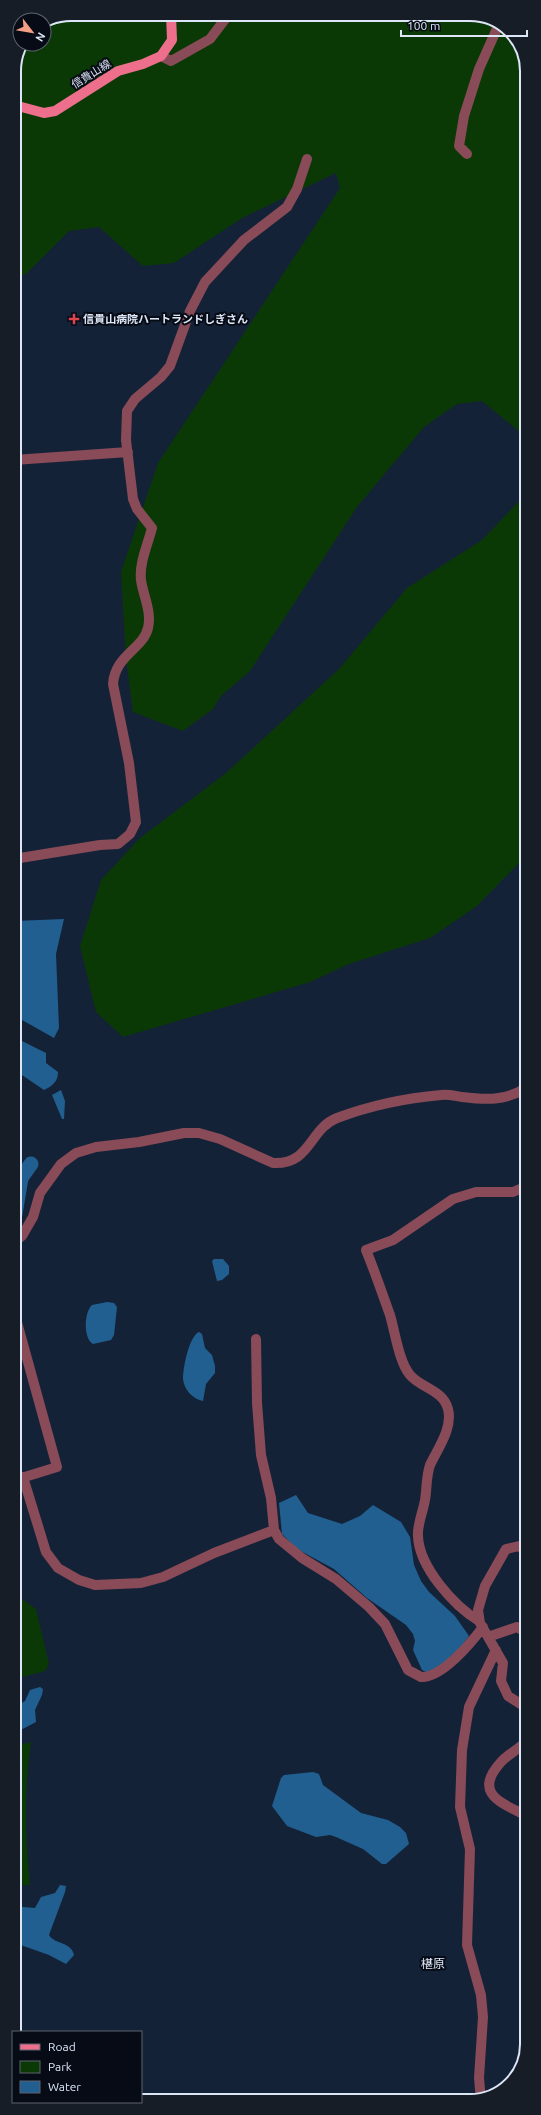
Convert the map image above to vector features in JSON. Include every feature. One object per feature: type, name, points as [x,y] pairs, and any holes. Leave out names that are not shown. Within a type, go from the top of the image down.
[{"type":"main road","points":[[161,56],[172,40],[171,21]]},
{"type":"main road","name":"信貴山線","points":[[21,107],[44,113],[55,111],[118,71],[143,64],[161,56]]},
{"type":"street","points":[[161,56],[171,61],[210,39],[224,21]]},
{"type":"street","points":[[467,154],[459,146],[464,116],[479,68],[497,29]]},
{"type":"street","points":[[21,858],[100,845],[118,844],[130,834],[136,822],[128,763],[112,684],[113,675],[121,660],[139,643],[148,629],[149,615],[141,579],[142,566],[152,528],[137,509],[133,499],[128,452],[127,411],[135,399],[162,377],[170,366],[190,311],[205,282],[244,240],[286,207],[297,189],[307,159]]},
{"type":"street","points":[[21,460],[128,452]]},
{"type":"street","points":[[21,1237],[33,1217],[40,1193],[61,1164],[76,1153],[89,1149],[139,1142],[184,1133],[199,1133],[220,1139],[273,1163],[291,1162],[302,1154],[325,1126],[336,1119],[387,1104],[442,1095],[489,1100],[508,1096],[520,1091]]},
{"type":"street","points":[[481,1624],[466,1613],[439,1585],[419,1551],[418,1534],[427,1491],[426,1478],[444,1439],[449,1422],[448,1410],[437,1394],[410,1376],[404,1364],[390,1315],[366,1250],[394,1240],[453,1199],[476,1192],[513,1192],[520,1189]]},
{"type":"street","points":[[21,1337],[58,1467],[21,1477]]},
{"type":"street","points":[[256,1339],[257,1411],[261,1455],[271,1498],[274,1530],[279,1539],[302,1558],[336,1579],[369,1607],[385,1624],[408,1670],[421,1677],[435,1672],[468,1648],[481,1624]]},
{"type":"street","points":[[21,1483],[46,1552],[58,1568],[79,1580],[95,1585],[141,1583],[163,1577],[214,1553],[274,1530]]},
{"type":"street","points":[[520,1547],[518,1546],[506,1549],[481,1596],[478,1610],[481,1624],[503,1663],[501,1681],[508,1696],[520,1704]]},
{"type":"street","points":[[488,1637],[517,1627],[520,1629]]},
{"type":"street","points":[[480,2093],[479,2078],[483,2017],[481,1995],[467,1944],[470,1849],[460,1807],[462,1750],[469,1706],[496,1650]]},
{"type":"street","points":[[520,1746],[501,1762],[490,1780],[489,1788],[495,1800],[520,1812]]},
{"type":"green space","points":[[71,21],[473,21],[489,25],[503,33],[513,46],[519,61],[520,432],[482,401],[457,404],[424,427],[357,507],[250,671],[221,696],[213,709],[183,731],[133,712],[126,659],[121,572],[158,463],[340,188],[336,173],[242,218],[174,263],[143,266],[99,227],[69,231],[26,274],[21,275],[22,61],[25,52],[52,52],[52,25]]},
{"type":"green space","points":[[520,500],[520,862],[477,906],[430,938],[349,964],[310,982],[123,1037],[96,1012],[80,946],[101,880],[140,838],[226,773],[339,669],[407,588],[482,540]]},
{"type":"green space","points":[[21,1598],[36,1609],[49,1664],[45,1671],[21,1677]]},
{"type":"green space","points":[[31,1742],[26,1796],[27,1849],[30,1885],[21,1885],[21,1744]]},
{"type":"water","points":[[64,919],[56,954],[59,1028],[54,1038],[21,1019],[21,921]]},
{"type":"water","points":[[22,1041],[46,1053],[46,1063],[58,1072],[57,1078],[50,1087],[44,1090],[21,1074]]},
{"type":"water","points":[[61,1090],[65,1101],[64,1119],[62,1119],[52,1095]]},
{"type":"water","points":[[214,1259],[223,1259],[229,1266],[229,1274],[222,1280],[217,1281],[212,1261]]},
{"type":"water","points":[[107,1302],[114,1303],[117,1307],[114,1335],[111,1340],[93,1344],[90,1341],[86,1331],[87,1313],[92,1305]]},
{"type":"water","points":[[199,1332],[202,1334],[205,1348],[212,1355],[215,1366],[215,1373],[206,1384],[203,1401],[196,1398],[187,1390],[183,1379],[185,1360],[192,1339]]},
{"type":"water","points":[[296,1495],[308,1513],[342,1524],[360,1516],[373,1505],[401,1522],[410,1537],[414,1565],[421,1581],[429,1592],[455,1616],[469,1636],[442,1673],[426,1672],[422,1670],[413,1650],[415,1641],[413,1634],[406,1625],[367,1598],[334,1569],[297,1549],[282,1534],[279,1503]]},
{"type":"water","points":[[40,1687],[43,1689],[42,1695],[35,1710],[36,1722],[21,1730],[21,1703],[25,1701],[30,1690]]},
{"type":"water","points":[[313,1772],[319,1774],[323,1785],[361,1813],[388,1820],[400,1827],[406,1833],[409,1844],[386,1864],[382,1864],[363,1849],[336,1837],[330,1835],[316,1837],[287,1826],[272,1806],[281,1778],[284,1775]]},
{"type":"water","points":[[60,1885],[66,1886],[49,1935],[55,1940],[70,1947],[74,1955],[66,1964],[49,1955],[21,1945],[21,1906],[35,1908],[41,1897],[55,1893]]},
{"type":"waterway","points":[[21,1178],[31,1164]]},
{"type":"place","name":"信貴山病院ハートランドしぎさん","points":[[74,319]]},
{"type":"district","name":"椹原","points":[[433,1964]]}]
